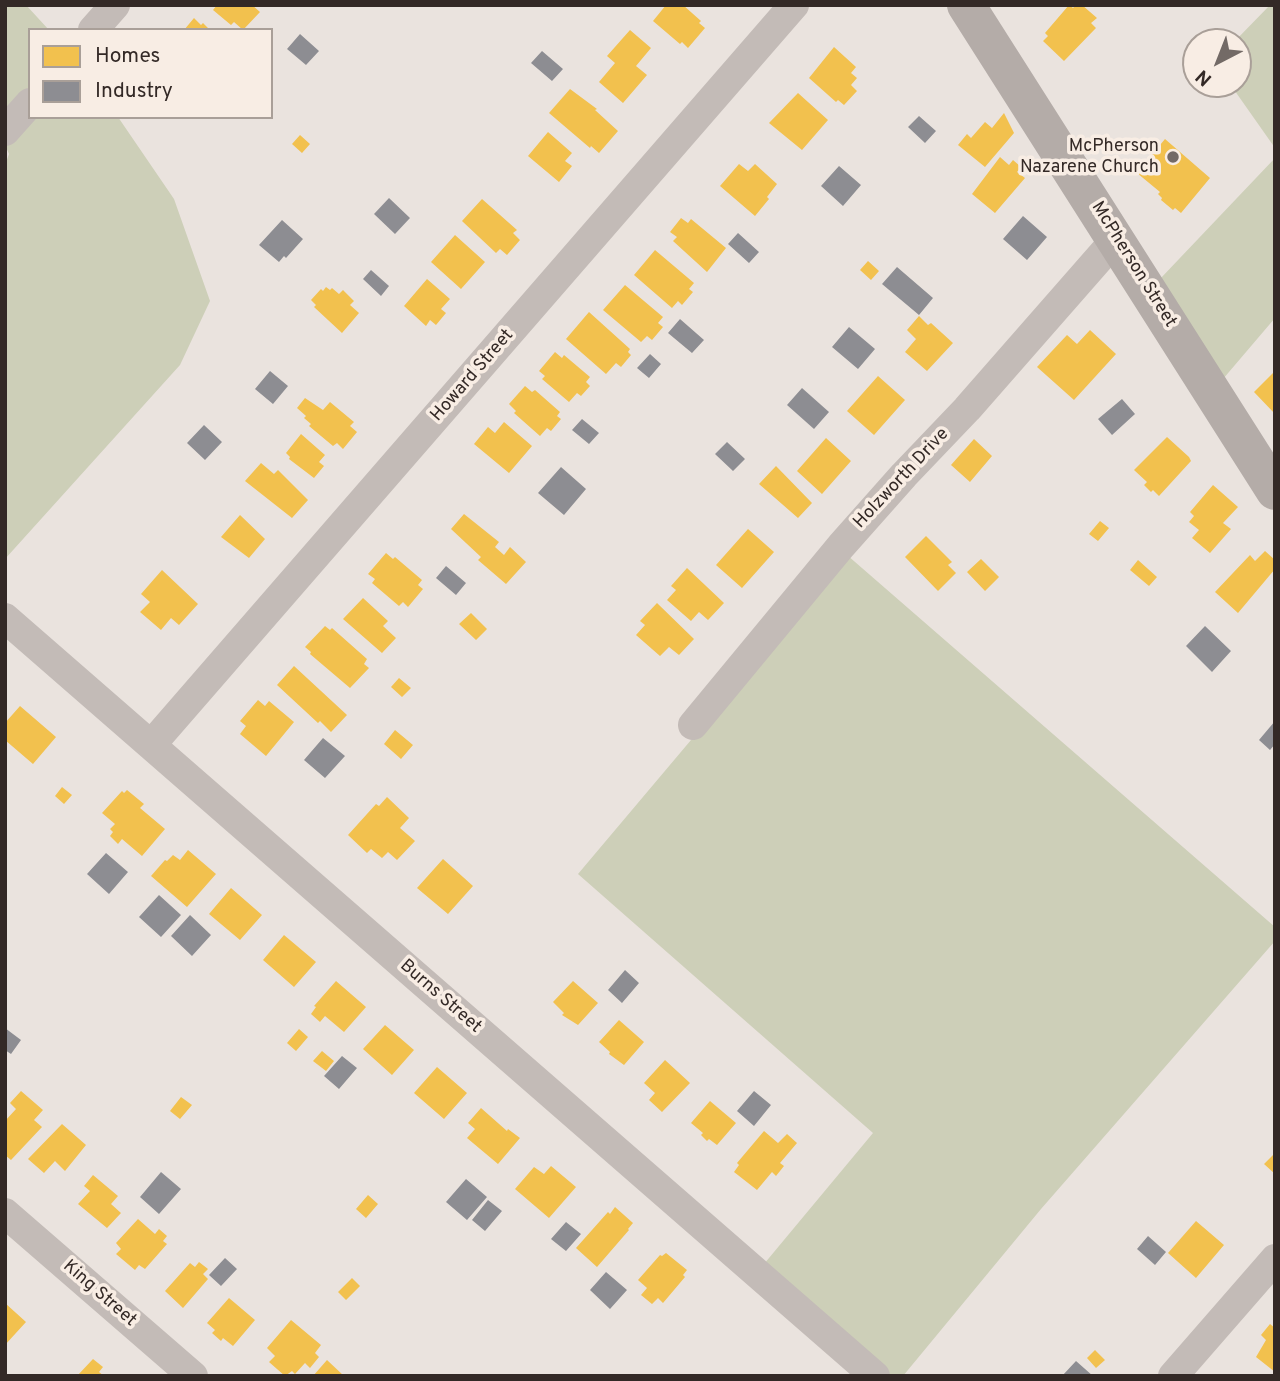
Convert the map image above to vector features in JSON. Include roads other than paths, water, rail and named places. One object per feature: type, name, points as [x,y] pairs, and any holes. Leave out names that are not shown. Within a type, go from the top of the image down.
[{"type":"street","points":[[95,28],[115,5]]},
{"type":"street","name":"Howard Street","points":[[151,745],[794,5]]},
{"type":"street","name":"McPherson Street","points":[[967,5],[1275,491]]},
{"type":"street","points":[[5,131],[28,105]]},
{"type":"street","name":"Holzworth Drive","points":[[692,725],[841,546],[904,474],[967,409],[1116,239]]},
{"type":"street","name":"Burns Street","points":[[5,618],[875,1376]]},
{"type":"street","name":"King Street","points":[[5,1213],[193,1376]]},
{"type":"street","points":[[1172,1376],[1275,1259]]},
{"type":"place","name":"McPherson Nazarene Church","points":[[1173,157]]}]
